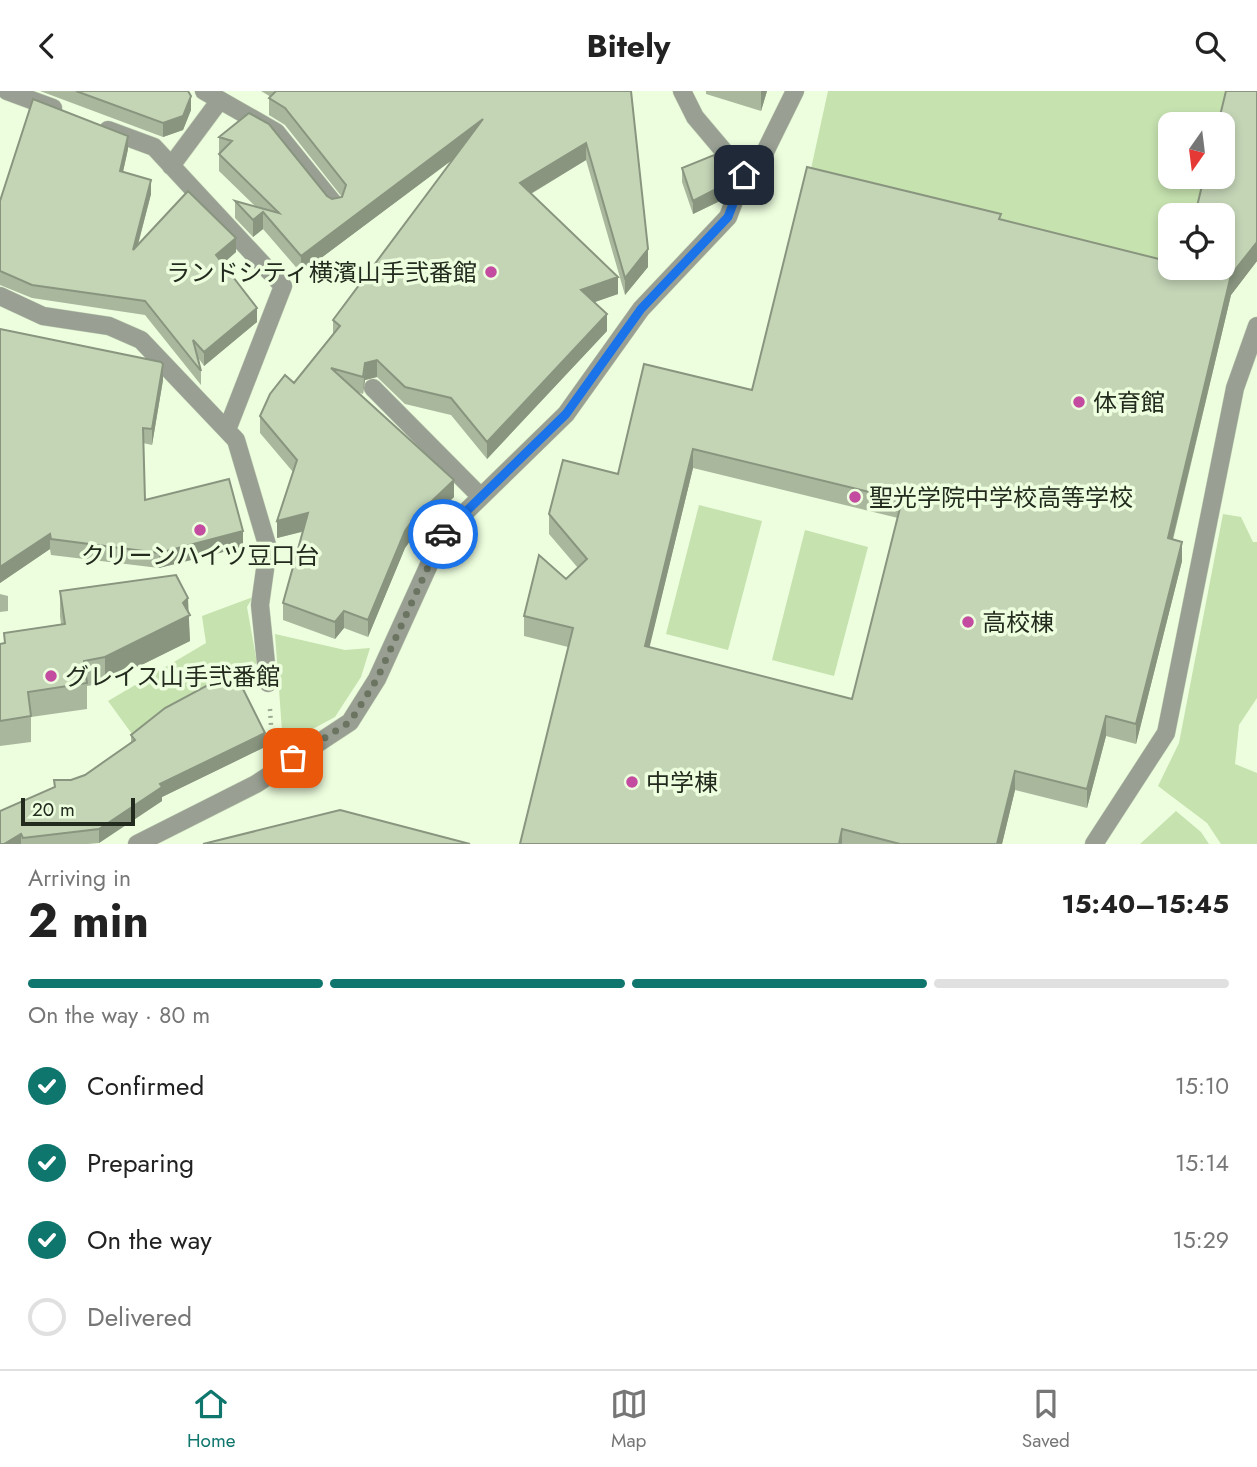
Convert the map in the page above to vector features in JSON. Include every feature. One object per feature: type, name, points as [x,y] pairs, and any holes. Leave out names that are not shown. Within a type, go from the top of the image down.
[{"type":"street","points":[[0,99],[5,91],[68,114]]},
{"type":"street","points":[[204,91],[276,132],[335,205]]},
{"type":"street","points":[[682,91],[695,117],[744,175]]},
{"type":"street","points":[[136,844],[210,809],[274,772],[350,722],[377,679],[443,534],[566,414],[641,309],[728,217],[744,175],[760,162],[794,91]]},
{"type":"street","points":[[172,166],[220,100]]},
{"type":"street","points":[[93,124],[154,147],[283,286],[227,430]]},
{"type":"street","points":[[0,296],[43,316],[109,326],[141,340],[236,440],[268,548],[260,605],[268,683]]},
{"type":"street","points":[[1094,844],[1166,733],[1235,388],[1257,326]]},
{"type":"street","points":[[373,388],[481,497]]},
{"type":"path","points":[[268,683],[274,772]]},
{"type":"green space","points":[[828,91],[1231,91],[1226,112],[1158,112],[1158,189],[1206,189],[1203,203],[1158,203],[1158,278],[807,187]]},
{"type":"green space","points":[[699,505],[762,521],[728,650],[666,634]]},
{"type":"green space","points":[[1223,514],[1241,517],[1253,542],[1257,542],[1257,698],[1239,725],[1235,764],[1257,773],[1257,844],[1221,844],[1207,823],[1158,786],[1179,743]]},
{"type":"green space","points":[[805,530],[868,547],[834,676],[772,660]]},
{"type":"green space","points":[[253,597],[247,607],[257,663],[132,734],[108,701],[206,643],[202,616]]},
{"type":"green space","points":[[275,634],[345,650],[370,648],[361,677],[335,717],[283,745]]},
{"type":"green space","points":[[1176,811],[1201,832],[1209,844],[1140,844]]},
{"type":"building","points":[[76,91],[188,91],[191,96],[183,116],[163,123]]},
{"type":"building","points":[[276,91],[631,91],[648,249],[625,278],[586,143],[520,183],[618,277],[581,290],[607,314],[487,442],[451,398],[405,387],[377,360],[365,363],[363,377],[331,368],[454,480],[415,517],[405,531],[368,620],[344,611],[335,622],[283,603],[308,513],[277,521],[297,460],[260,416],[270,394],[285,375],[294,383],[340,326],[333,320],[483,119],[301,256],[263,212],[253,220],[235,201],[279,213],[219,154],[232,141],[219,137],[249,113],[269,124],[327,196],[332,199],[342,197],[346,185],[285,108],[269,98]]},
{"type":"building","name":"聖光学院中学校高等学校","points":[[1226,91],[1257,91],[1257,242],[1235,270],[1235,203],[1198,203],[1201,189],[1236,189],[1236,112],[1221,112]]},
{"type":"building","points":[[33,99],[128,136],[120,171],[151,180],[133,250],[188,191],[236,238],[216,255],[257,308],[204,352],[193,340],[201,371],[145,301],[32,285],[0,271],[0,201]]},
{"type":"building","points":[[714,155],[722,186],[693,201],[682,168]]},
{"type":"building","name":"聖光学院中学校高等学校","points":[[807,167],[1001,214],[999,219],[1158,259],[1158,280],[1230,280],[1168,538],[1182,542],[1136,724],[1106,716],[1087,789],[1015,771],[997,844],[900,844],[842,829],[839,844],[520,844],[573,628],[524,616],[539,555],[566,579],[587,559],[549,514],[563,460],[618,474],[644,364],[752,390]],"holes":[[[693,449],[902,500],[852,699],[645,646]]]},
{"type":"building","points":[[0,329],[161,362],[163,364],[152,429],[143,428],[145,500],[229,479],[243,531],[159,553],[51,539],[50,534],[0,567]]},
{"type":"building","points":[[176,575],[188,598],[183,603],[190,615],[105,657],[84,661],[87,683],[28,692],[31,716],[0,721],[0,644],[5,643],[4,633],[65,624],[60,591]]},
{"type":"building","points":[[234,671],[265,733],[160,784],[162,787],[99,829],[23,838],[21,834],[0,844],[0,811],[55,787],[54,780],[71,780],[85,775],[135,740],[131,735],[165,708]]},
{"type":"building","points":[[340,810],[470,844],[203,844]]},
{"type":"way so far","points":[[293,758],[350,722],[377,679],[414,591],[443,534]]},
{"type":"place","name":"ランドシティ横濱山手弐番館","points":[[491,272]]},
{"type":"place","name":"体育館","points":[[1079,402]]},
{"type":"place","name":"聖光学院中学校高等学校","points":[[855,497]]},
{"type":"place","name":"クリーンハイツ豆口台","points":[[200,530]]},
{"type":"place","name":"高校棟","points":[[968,622]]},
{"type":"place","name":"グレイス山手弐番館","points":[[51,676]]},
{"type":"place","name":"中学棟","points":[[632,782]]},
{"type":"route","points":[[443,534],[566,414],[641,309],[728,217],[744,175]]}]
